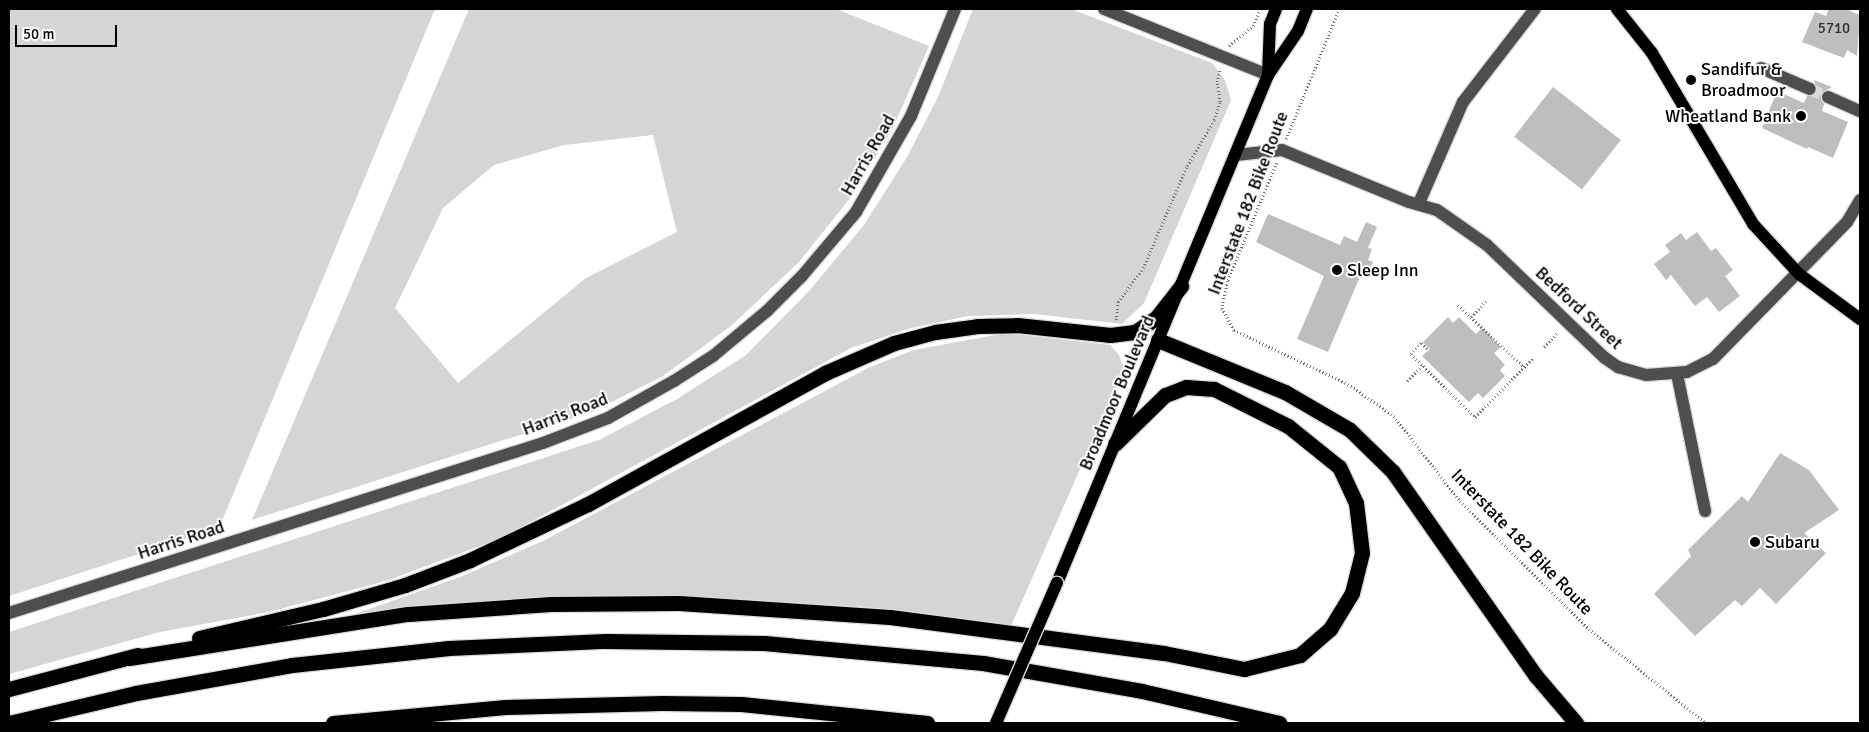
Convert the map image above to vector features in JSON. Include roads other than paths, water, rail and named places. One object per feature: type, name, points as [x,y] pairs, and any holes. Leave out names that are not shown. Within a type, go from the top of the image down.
[{"type":"highway","points":[[9,689],[323,609],[405,584],[470,560],[588,504],[825,373],[894,343],[935,332],[978,326],[1017,325],[1110,335],[1135,332],[1156,318],[1181,286]]},
{"type":"highway","points":[[1158,340],[1285,392],[1350,430],[1393,472],[1536,676],[1576,723]]},
{"type":"highway","points":[[129,658],[408,614],[551,604],[679,603],[890,617],[1164,653],[1244,669],[1300,655],[1330,629],[1352,592],[1362,553],[1356,503],[1339,467],[1288,426],[1214,389],[1186,387],[1165,395],[1115,444]]},
{"type":"highway","points":[[9,723],[136,693],[292,665],[448,648],[646,641],[833,648],[983,663],[1142,691],[1279,723]]},
{"type":"highway","points":[[333,723],[515,706],[741,704],[927,723]]},
{"type":"highway","points":[[741,704],[827,723]]},
{"type":"main road","name":"Broadmoor Boulevard","points":[[1268,75],[1270,24],[1276,9]]},
{"type":"main road","name":"Broadmoor Boulevard","points":[[996,723],[1057,583],[1268,75],[1298,31],[1307,9]]},
{"type":"main road","points":[[1617,9],[1652,53],[1739,204],[1767,241],[1798,274],[1860,319]]},
{"type":"street","name":"Harris Road","points":[[9,613],[543,443],[608,418],[674,381],[713,356],[767,311],[802,276],[856,212],[911,116],[955,9]]},
{"type":"street","points":[[1104,9],[1268,75]]},
{"type":"street","points":[[1419,203],[1463,102],[1535,9]]},
{"type":"street","points":[[1761,68],[1810,89]]},
{"type":"street","points":[[1828,97],[1860,111]]},
{"type":"street","name":"Bedford Street","points":[[1236,155],[1282,150],[1409,202],[1419,203],[1473,233],[1605,358],[1639,374],[1677,374],[1713,359],[1847,222],[1860,200]]},
{"type":"street","points":[[1677,374],[1705,511]]},
{"type":"tunnel","points":[[1810,89],[1828,97]]},
{"type":"place","name":"Sandifur & Broadmoor","points":[[1691,80]]},
{"type":"place","name":"Wheatland Bank","points":[[1801,116]]},
{"type":"place","name":"Sleep Inn","points":[[1337,270]]},
{"type":"place","name":"Subaru","points":[[1755,542]]}]
